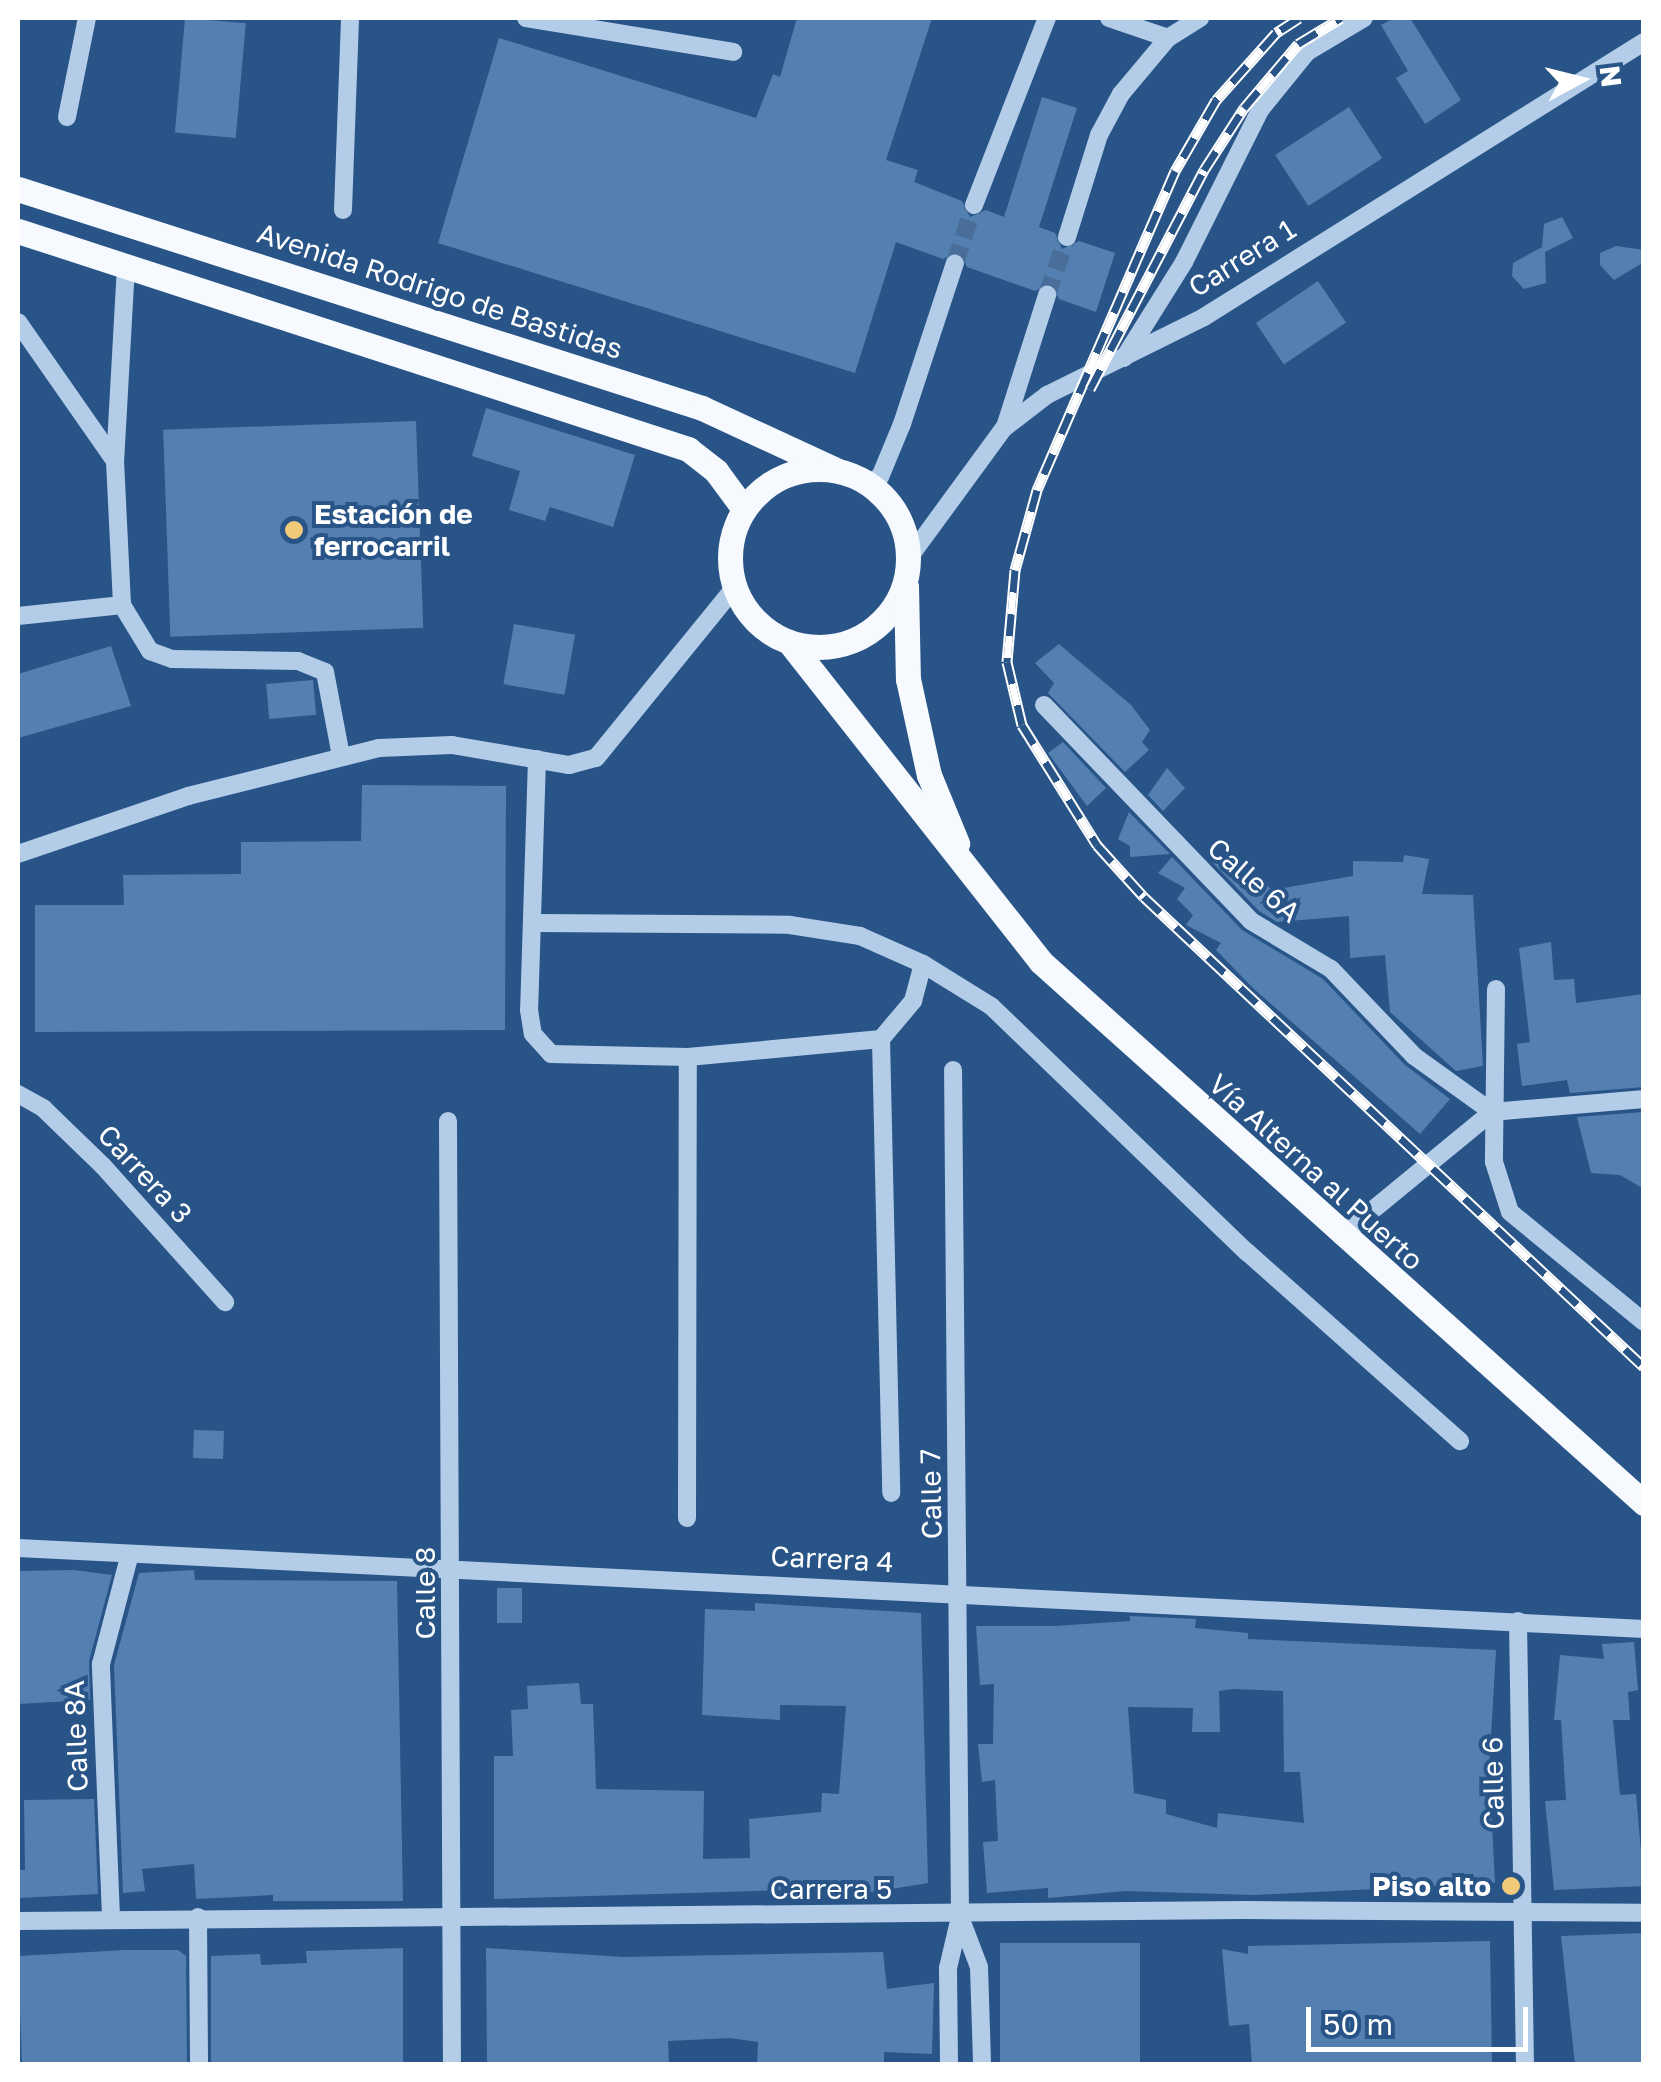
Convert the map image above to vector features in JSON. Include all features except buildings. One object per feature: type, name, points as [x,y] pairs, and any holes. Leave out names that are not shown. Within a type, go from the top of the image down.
[{"type":"main road","name":"Avenida Rodrigo de Bastidas","points":[[18,190],[702,408],[836,470]]},
{"type":"main road","points":[[18,231],[688,449],[716,471],[744,510]]},
{"type":"main road","points":[[790,643],[766,630],[734,587],[731,547],[744,510],[784,475],[836,470],[868,483],[898,516],[907,570]]},
{"type":"main road","name":"Carrera 1","points":[[790,643],[819,648],[848,643],[894,608],[907,570]]},
{"type":"main road","name":"Vía Alterna al Puerto","points":[[907,570],[908,679],[921,737],[967,866]]},
{"type":"main road","name":"Vía Alterna al Puerto","points":[[790,643],[1041,962],[1341,1236],[1644,1503]]},
{"type":"street","points":[[66,117],[86,18]]},
{"type":"street","points":[[343,210],[350,18]]},
{"type":"street","points":[[526,18],[733,52]]},
{"type":"street","points":[[974,205],[1047,18]]},
{"type":"street","points":[[1108,18],[1168,38]]},
{"type":"street","points":[[1067,237],[1099,134],[1121,94],[1168,38],[1200,18]]},
{"type":"street","points":[[1123,358],[1184,262],[1260,110],[1307,52],[1364,18]]},
{"type":"street","name":"Carrera 1","points":[[907,570],[1004,428],[1046,395],[1204,317],[1644,42]]},
{"type":"street","points":[[868,483],[880,476],[902,424],[956,263]]},
{"type":"street","points":[[126,266],[115,461],[122,605],[150,651],[172,659],[298,662],[325,672],[341,756]]},
{"type":"street","points":[[1004,428],[1047,295]]},
{"type":"street","points":[[18,322],[115,461]]},
{"type":"street","points":[[18,854],[188,796],[341,756],[412,744],[570,765],[613,745],[734,587]]},
{"type":"street","points":[[18,616],[122,605]]},
{"type":"street","name":"Calle 6A","points":[[1044,705],[1236,908],[1280,942],[1331,969],[1414,1056],[1492,1112]]},
{"type":"street","points":[[537,760],[528,1010],[533,1034],[552,1054],[688,1057],[881,1039]]},
{"type":"street","points":[[534,923],[790,926],[860,936],[923,964],[991,1006],[1247,1252],[1460,1441]]},
{"type":"street","points":[[891,1493],[881,1039],[913,1002],[923,964]]},
{"type":"street","points":[[1496,988],[1494,1162],[1510,1212],[1644,1322]]},
{"type":"street","points":[[687,1518],[688,1057]]},
{"type":"street","name":"Calle 7","points":[[949,2064],[948,1968],[960,1917],[954,1070]]},
{"type":"street","name":"Carrera 3","points":[[18,1094],[42,1108],[103,1166],[225,1302]]},
{"type":"street","points":[[1341,1236],[1492,1112],[1644,1099]]},
{"type":"street","name":"Calle 8","points":[[448,1121],[452,2064]]},
{"type":"street","name":"Carrera 4","points":[[18,1548],[129,1557],[452,1566],[1644,1629]]},
{"type":"street","name":"Calle 8A","points":[[110,1917],[101,1664],[129,1557]]},
{"type":"street","name":"Calle 6","points":[[1518,1620],[1525,2064]]},
{"type":"street","name":"Carrera 5","points":[[18,1921],[110,1917],[960,1917],[1246,1910],[1644,1913]]},
{"type":"street","points":[[198,1917],[199,2064]]},
{"type":"street","name":"Calle 7","points":[[960,1917],[979,1967],[982,2064]]},
{"type":"tunnel","points":[[955,263],[974,205]]},
{"type":"tunnel","points":[[1047,295],[1067,237]]},
{"type":"railway","points":[[1299,18],[1276,33],[1216,100],[1175,171],[1037,490],[1015,570],[1007,662],[1022,725],[1097,845],[1144,897],[1644,1367]]},
{"type":"railway","points":[[1090,389],[1204,170],[1244,108],[1298,44],[1341,18]]},
{"type":"place","name":"Estación de ferrocarril","points":[[294,530]]},
{"type":"place","name":"Piso alto","points":[[1511,1886]]}]
